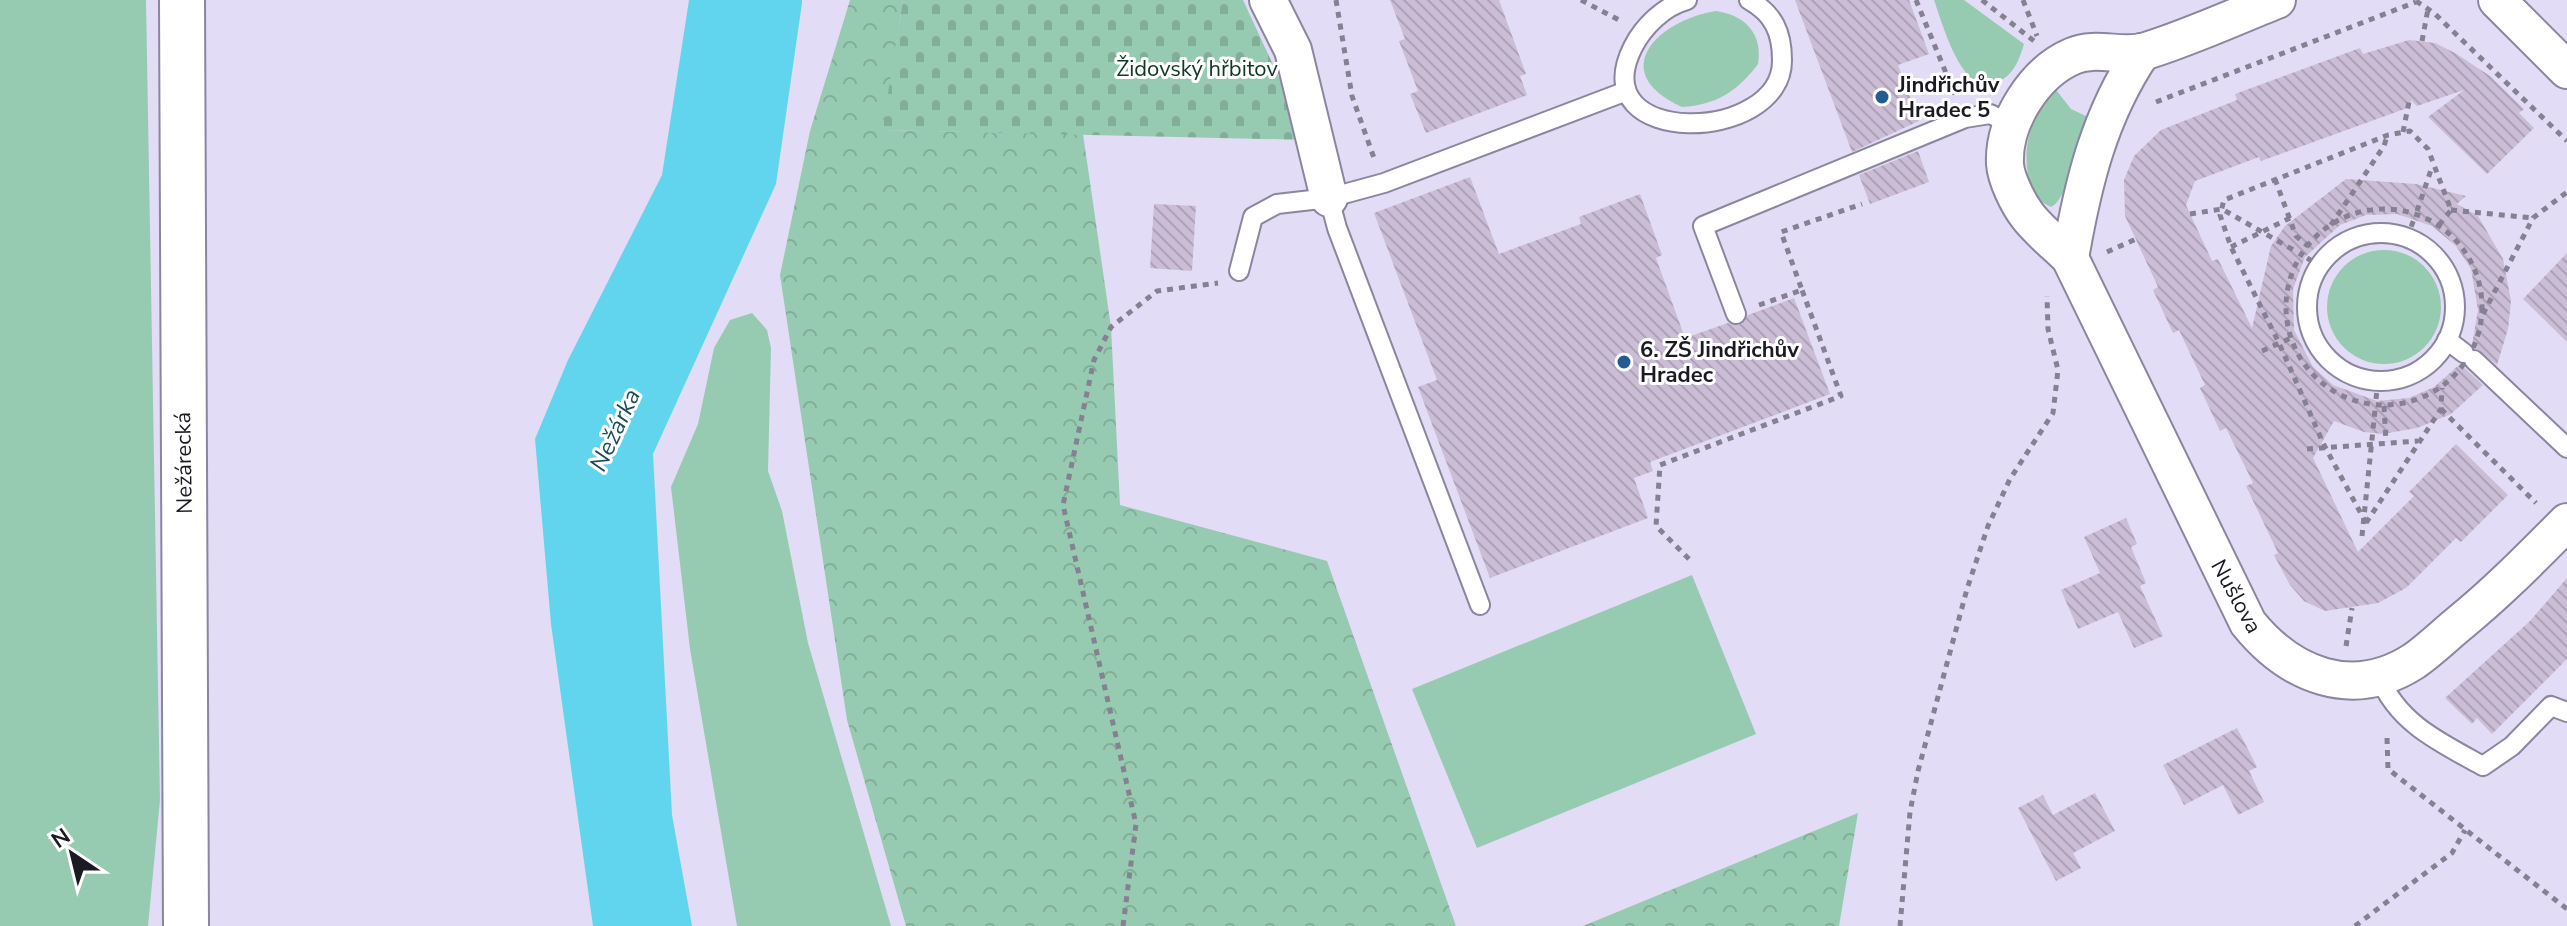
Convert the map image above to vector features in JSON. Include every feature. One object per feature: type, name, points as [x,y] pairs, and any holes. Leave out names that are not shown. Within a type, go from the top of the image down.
[{"type":"street","name":"Nežárecká","points":[[182,0],[186,926]]},
{"type":"street","points":[[1268,0],[1293,50],[1329,198]]},
{"type":"street","points":[[2085,257],[2092,152],[2123,80],[2142,52],[2277,0]]},
{"type":"street","points":[[2497,0],[2567,70]]},
{"type":"street","name":"Nušlova","points":[[2142,52],[2076,55],[2038,79],[2013,125],[2005,164],[2027,215],[2085,257],[2248,623],[2269,650],[2306,673],[2336,679],[2379,676],[2413,662],[2499,590],[2554,516]]},
{"type":"lane","points":[[1687,0],[1641,31],[1630,52],[1624,92],[1630,103],[1651,115],[1682,124],[1710,125],[1743,112],[1771,92],[1782,66],[1782,38],[1773,19],[1749,0]]},
{"type":"lane","points":[[1239,271],[1253,217],[1277,204],[1329,198],[1384,183],[1624,92]]},
{"type":"lane","points":[[1736,314],[1703,226],[1965,118],[1990,114],[2013,125]]},
{"type":"lane","points":[[1329,198],[1480,605]]},
{"type":"lane","points":[[2386,233],[2407,238],[2433,254],[2449,280],[2454,310],[2447,340],[2430,362],[2377,390],[2337,367],[2315,340],[2307,307],[2314,262],[2344,243],[2364,235],[2386,233]]},
{"type":"lane","points":[[2447,340],[2469,356],[2567,448]]},
{"type":"lane","points":[[2379,676],[2398,712],[2440,742],[2483,766],[2512,746],[2551,706],[2567,712]]},
{"type":"path","points":[[1336,0],[1352,96],[1384,183]]},
{"type":"path","points":[[1581,0],[1641,31]]},
{"type":"path","points":[[1916,0],[1965,118]]},
{"type":"path","points":[[1982,0],[2041,46],[2023,0]]},
{"type":"path","points":[[2150,105],[2416,1],[2567,141]]},
{"type":"path","points":[[2422,41],[2428,9]]},
{"type":"path","points":[[2403,132],[2409,102]]},
{"type":"path","points":[[2366,523],[2324,445],[2279,343],[2231,247],[2222,209],[2224,200],[2388,135],[2410,131],[2420,137],[2428,149],[2451,210]]},
{"type":"path","points":[[2366,523],[2441,409],[2442,388],[2414,402],[2384,406],[2353,401],[2326,387],[2304,365],[2291,338],[2287,322],[2288,290],[2299,259],[2330,226],[2384,146],[2388,135]]},
{"type":"path","points":[[2417,211],[2432,166]]},
{"type":"path","points":[[2275,179],[2296,236],[2308,246]]},
{"type":"path","points":[[2330,226],[2360,212],[2393,209],[2409,212],[2439,225],[2461,246],[2476,272],[2483,316],[2533,218],[2567,192]]},
{"type":"path","points":[[1689,559],[1656,526],[1660,465],[1841,396],[1781,232],[1862,204]]},
{"type":"path","points":[[2190,214],[2222,209],[2297,252]]},
{"type":"path","points":[[2451,210],[2533,218]]},
{"type":"path","points":[[2439,225],[2451,210]]},
{"type":"path","points":[[2231,247],[2290,218]]},
{"type":"path","points":[[2407,238],[2414,219]]},
{"type":"path","points":[[1900,926],[1915,785],[1967,589],[1999,502],[2053,413],[2058,370],[2046,304],[2047,292],[2085,257],[2136,239]]},
{"type":"path","points":[[1123,926],[1136,824],[1063,505],[1094,360],[1111,327],[1157,291],[1218,284],[1239,271]]},
{"type":"path","points":[[1736,314],[1802,290]]},
{"type":"path","points":[[2262,351],[2291,338]]},
{"type":"path","points":[[2384,406],[2386,442]]},
{"type":"path","points":[[2441,409],[2554,516]]},
{"type":"path","points":[[2362,536],[2366,523],[2375,410]]},
{"type":"path","points":[[2307,449],[2324,445],[2419,441]]},
{"type":"path","points":[[2345,655],[2352,608]]},
{"type":"path","points":[[2398,712],[2387,736],[2388,769],[2567,909]]},
{"type":"path","points":[[2355,926],[2452,853],[2465,830]]},
{"type":"green space","points":[[0,0],[146,0],[160,800],[148,926],[0,926]]},
{"type":"green space","points":[[850,0],[903,0],[883,130],[1083,134],[1111,327],[1120,505],[1327,561],[1456,926],[906,926],[847,720],[780,275],[810,131]]},
{"type":"green space","name":"Židovský hřbitov","points":[[903,0],[1243,0],[1308,140],[882,130]]},
{"type":"green space","points":[[1934,0],[1964,0],[2024,44],[2011,72],[1996,83],[1984,85],[1973,79],[1955,55]]},
{"type":"green space","points":[[1716,11],[1736,17],[1750,28],[1758,44],[1758,64],[1725,95],[1682,107],[1659,93],[1647,78],[1644,64],[1648,49],[1659,36],[1675,25]]},
{"type":"green space","points":[[2053,86],[2071,109],[2088,117],[2068,181],[2051,207],[2034,198],[2029,182],[2027,154],[2032,127]]},
{"type":"green space","points":[[2384,250],[2406,255],[2424,267],[2436,285],[2441,307],[2436,329],[2424,347],[2406,359],[2384,364],[2362,359],[2344,347],[2332,329],[2327,307],[2332,285],[2344,267],[2362,255]]},
{"type":"green space","points":[[752,313],[767,330],[771,348],[768,471],[782,511],[808,643],[891,926],[737,926],[690,649],[671,487],[698,424],[714,348],[730,320]]},
{"type":"green space","points":[[1692,575],[1756,734],[1477,848],[1412,689]]},
{"type":"green space","points":[[1858,813],[1839,926],[1583,926]]},
{"type":"water","name":"Nežárka","points":[[689,0],[802,0],[802,3],[776,184],[653,454],[672,815],[692,926],[593,926],[551,624],[535,439],[568,360],[662,175]]},
{"type":"building","points":[[1390,0],[1499,0],[1526,74],[1520,76],[1527,95],[1426,133],[1410,94],[1418,91],[1399,41],[1405,39]]},
{"type":"building","points":[[1795,0],[1909,0],[1929,54],[1898,65],[1919,121],[1852,152]]},
{"type":"building","points":[[2409,40],[2435,43],[2455,53],[2490,76],[2524,109],[2519,113],[2534,128],[2487,174],[2428,117],[2464,90],[2417,106],[2411,100],[2410,107],[2261,161],[2259,157],[2195,181],[2186,205],[2212,261],[2218,259],[2252,328],[2271,246],[2285,226],[2346,179],[2416,184],[2466,196],[2457,204],[2478,216],[2503,259],[2511,301],[2508,329],[2497,365],[2472,345],[2478,310],[2471,269],[2456,246],[2432,226],[2397,214],[2366,215],[2340,225],[2305,257],[2293,289],[2294,330],[2313,367],[2333,385],[2377,401],[2409,398],[2434,387],[2460,364],[2483,385],[2451,414],[2417,428],[2383,434],[2364,432],[2334,421],[2313,458],[2358,552],[2414,496],[2409,492],[2456,444],[2508,495],[2461,542],[2456,538],[2406,588],[2378,603],[2325,611],[2304,601],[2290,585],[2274,555],[2278,553],[2246,486],[2253,483],[2226,428],[2220,431],[2200,388],[2205,385],[2179,330],[2173,333],[2153,290],[2158,287],[2125,216],[2124,180],[2134,156],[2161,130],[2237,100],[2235,94],[2360,48],[2363,54]]},
{"type":"building","points":[[1918,151],[1929,182],[1870,204],[1859,175]]},
{"type":"building","name":"6. ZŠ Jindřichův Hradec","points":[[1470,177],[1499,254],[1581,224],[1579,217],[1640,194],[1662,255],[1656,258],[1685,338],[1728,323],[1739,325],[1748,315],[1794,298],[1830,394],[1650,462],[1653,471],[1634,478],[1648,518],[1490,578],[1418,387],[1437,380],[1374,213]]},
{"type":"building","points":[[1154,204],[1196,206],[1192,271],[1150,268]]},
{"type":"building","points":[[2567,253],[2567,342],[2523,299]]},
{"type":"building","points":[[2126,518],[2137,544],[2131,547],[2146,583],[2140,586],[2163,636],[2134,648],[2118,612],[2078,629],[2061,590],[2100,573],[2084,537]]},
{"type":"building","points":[[2567,578],[2567,659],[2492,734],[2477,718],[2472,724],[2445,698],[2530,621]]},
{"type":"building","points":[[2237,728],[2257,767],[2249,771],[2264,802],[2238,815],[2223,785],[2184,805],[2163,765]]},
{"type":"building","points":[[2095,793],[2115,831],[2073,853],[2081,868],[2056,881],[2018,808],[2043,795],[2053,815]]},
{"type":"place","name":"Jindřichův Hradec 5","points":[[1882,97]]},
{"type":"place","name":"6. ZŠ Jindřichův Hradec","points":[[1624,362]]}]
